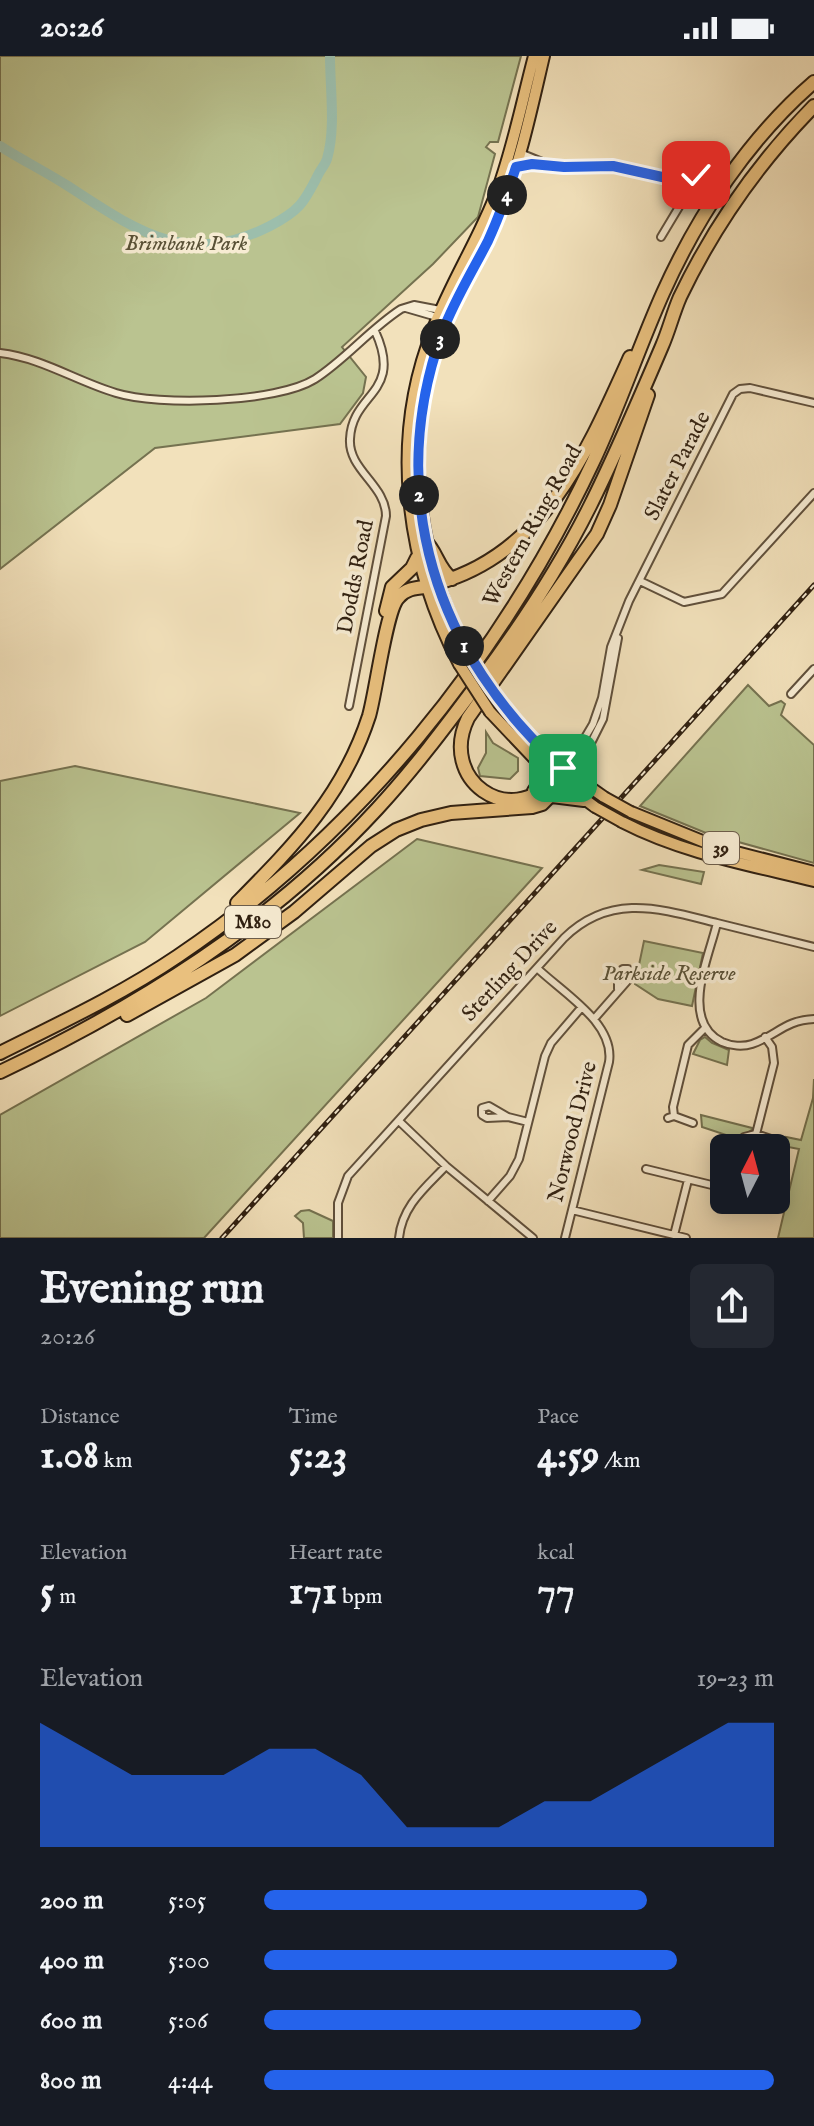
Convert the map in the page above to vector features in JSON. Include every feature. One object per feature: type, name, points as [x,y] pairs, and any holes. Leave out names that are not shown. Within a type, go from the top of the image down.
[{"type":"highway","name":"Western Ring Road","points":[[0,1053],[116,993],[179,955],[290,870],[351,812],[396,763],[484,650],[540,564],[580,489],[619,405],[663,293],[702,219],[759,138],[814,82]]},
{"type":"highway","name":"Western Ring Road","points":[[0,1072],[40,1053],[174,977],[250,924],[323,863],[397,787],[430,748],[537,599],[572,541],[616,451],[679,300],[733,205],[774,149],[814,106]]},
{"type":"highway","points":[[200,939],[284,855],[324,809],[339,784],[361,737],[396,601],[407,591],[474,570],[509,548],[548,509],[600,420],[663,293]]},
{"type":"highway","points":[[563,777],[525,799],[500,799],[483,792],[474,783],[461,757],[463,729],[597,534],[642,416],[664,342]]},
{"type":"highway","points":[[425,541],[433,548],[444,572],[452,579]]},
{"type":"highway","points":[[379,670],[390,592],[417,558]]},
{"type":"highway","points":[[525,799],[537,787],[544,769]]},
{"type":"highway","points":[[40,1053],[94,1032],[235,955],[294,912],[371,846],[396,830],[451,813],[523,809],[542,804],[552,796],[563,777]]},
{"type":"highway","points":[[552,796],[586,801]]},
{"type":"main road","name":"39","points":[[534,56],[513,153],[516,167],[495,225],[442,314],[420,423],[418,479],[425,541],[442,632],[490,712],[544,769],[581,782],[631,812],[717,847],[814,872]]},
{"type":"main road","name":"39","points":[[544,56],[513,153],[420,365],[408,442],[408,490],[417,558],[467,652],[498,701],[586,801],[656,838],[697,852],[814,881]]},
{"type":"main road","points":[[547,754],[577,756],[581,782]]},
{"type":"street","points":[[513,153],[549,165]]},
{"type":"street","points":[[516,167],[532,164],[622,167],[680,181],[688,186]]},
{"type":"street","points":[[661,237],[696,175]]},
{"type":"street","points":[[0,353],[36,360],[111,392],[141,399],[253,397],[287,392],[305,385],[401,309],[414,305],[442,314]]},
{"type":"street","name":"Dodds Road","points":[[349,706],[386,516],[384,502],[356,462],[350,446],[353,424],[385,366],[384,353],[375,331]]},
{"type":"street","name":"Slater Parade","points":[[563,777],[596,718],[609,654],[640,581],[736,391],[750,388],[814,403]]},
{"type":"street","points":[[640,581],[684,602],[718,596],[814,493]]},
{"type":"street","name":"Slater Parade","points":[[563,777],[597,732],[607,706],[618,631]]},
{"type":"street","points":[[791,694],[814,669]]},
{"type":"street","name":"Sterling Drive","points":[[338,1238],[338,1203],[348,1176],[537,968],[577,927],[596,915],[613,910],[653,908],[814,947]]},
{"type":"street","points":[[717,923],[700,994],[700,1015],[705,1028],[719,1041],[738,1046],[755,1043],[782,1026],[814,1019]]},
{"type":"street","name":"Norwood Drive","points":[[537,968],[594,1019],[606,1034],[610,1058],[565,1238]]},
{"type":"street","points":[[594,1019],[618,989]]},
{"type":"street","points":[[488,1201],[515,1168],[551,1043],[581,1008]]},
{"type":"street","points":[[693,1123],[671,1117],[688,1045],[705,1028]]},
{"type":"street","points":[[756,1134],[774,1063],[772,1047],[765,1037]]},
{"type":"street","points":[[508,1117],[528,1122]]},
{"type":"street","points":[[399,1121],[446,1166],[533,1238]]},
{"type":"street","points":[[399,1238],[403,1216],[446,1166]]},
{"type":"street","points":[[646,1169],[710,1185]]},
{"type":"street","points":[[674,1235],[688,1180]]},
{"type":"street","points":[[572,1210],[686,1238]]},
{"type":"green space","name":"Brimbank Park","points":[[0,56],[521,56],[498,142],[490,142],[486,147],[495,154],[478,217],[433,264],[342,347],[366,377],[363,393],[340,424],[155,448],[0,569]]},
{"type":"green space","points":[[748,685],[769,706],[781,701],[785,704],[781,715],[814,745],[814,863],[706,833],[640,806]]},
{"type":"green space","points":[[486,732],[493,743],[518,758],[518,771],[510,779],[480,776],[478,768],[486,753]]},
{"type":"green space","points":[[75,766],[300,813],[145,942],[0,1016],[0,781]]},
{"type":"green space","points":[[637,819],[814,875],[700,849],[657,833],[636,822]]},
{"type":"green space","points":[[417,839],[542,868],[204,1238],[0,1238],[0,1115],[206,998]]},
{"type":"green space","points":[[659,865],[704,872],[701,884],[642,870]]},
{"type":"green space","name":"Parkside Reserve","points":[[644,941],[703,953],[692,1006],[658,999],[635,984]]},
{"type":"green space","points":[[705,1037],[729,1050],[727,1065],[693,1054]]},
{"type":"green space","points":[[814,1079],[814,1238],[778,1238],[784,1214],[790,1214],[790,1187],[799,1149],[790,1147],[790,1138],[801,1140],[813,1098]]},
{"type":"green space","points":[[701,1115],[753,1129],[746,1134],[723,1134],[702,1127]]},
{"type":"green space","points":[[309,1210],[333,1221],[333,1238],[304,1238],[303,1223],[295,1216]]},
{"type":"waterway","points":[[0,146],[140,230],[188,244],[213,244],[240,238],[270,226],[294,211],[327,159],[332,121],[330,56]]},
{"type":"railway","points":[[222,1238],[814,585]]},
{"type":"route","points":[[563,768],[537,746],[512,718],[473,664],[458,636],[438,583],[425,541],[418,479],[418,440],[431,365],[449,313],[495,225],[516,167],[532,164],[613,166],[684,182],[688,186],[696,175]]}]
